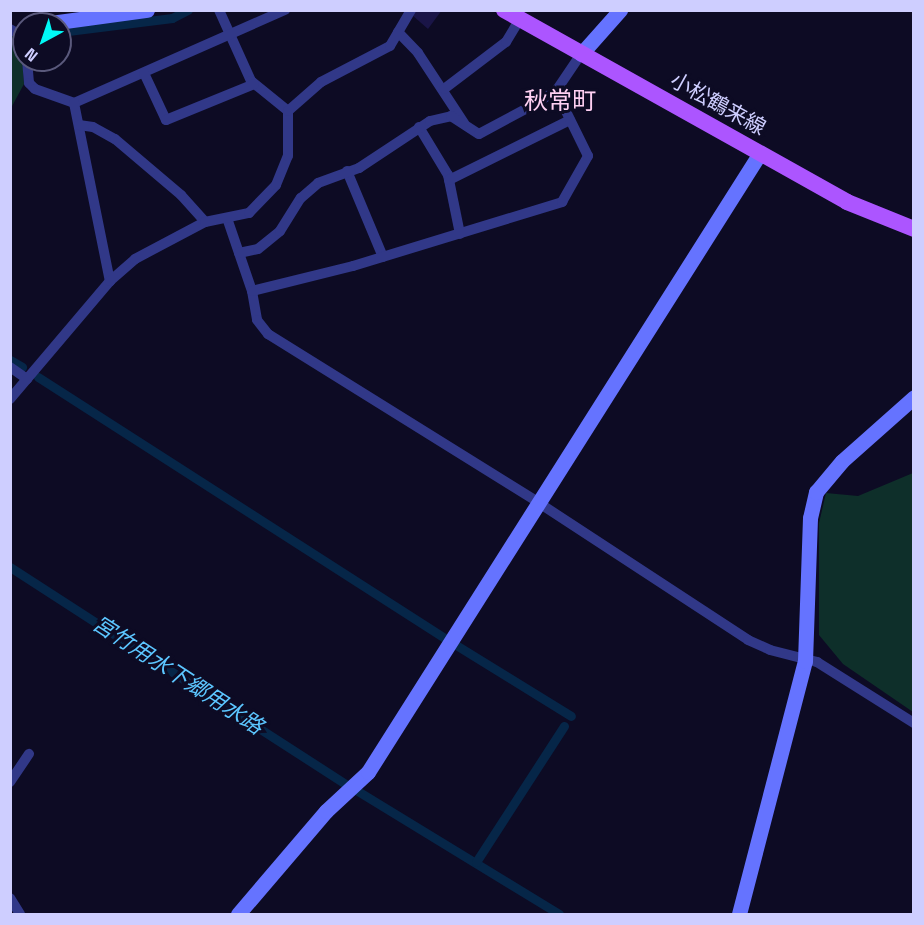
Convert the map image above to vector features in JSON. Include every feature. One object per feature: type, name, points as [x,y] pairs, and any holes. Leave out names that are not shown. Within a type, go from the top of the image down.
[{"type":"main road","name":"小松鶴来線","points":[[504,10],[847,202],[914,228]]},
{"type":"street","points":[[72,20],[147,10]]},
{"type":"street","points":[[219,10],[254,84],[288,111]]},
{"type":"street","points":[[28,72],[29,83],[35,89],[74,103],[285,10]]},
{"type":"street","points":[[239,253],[258,249],[280,231],[301,198],[318,183],[359,168],[419,127],[451,116],[479,134],[556,91],[581,54],[620,10]]},
{"type":"street","points":[[10,399],[110,281],[135,259],[205,222],[249,213],[276,185],[288,156],[288,111],[321,82],[390,45],[407,12]]},
{"type":"street","points":[[444,89],[501,46],[519,19]]},
{"type":"street","points":[[398,32],[444,89],[466,126]]},
{"type":"street","points":[[144,73],[166,120],[254,84]]},
{"type":"street","points":[[252,291],[383,257],[562,202],[588,156],[556,91]]},
{"type":"street","points":[[74,103],[110,281]]},
{"type":"street","points":[[449,180],[570,120]]},
{"type":"street","points":[[79,125],[93,127],[115,139],[181,195],[205,222]]},
{"type":"street","points":[[419,127],[449,180],[460,234]]},
{"type":"street","points":[[238,915],[326,811],[368,772],[760,153]]},
{"type":"street","points":[[347,171],[383,257]]},
{"type":"street","points":[[227,218],[252,291],[257,320],[268,334],[539,503],[748,640],[805,661],[817,662],[914,723]]},
{"type":"street","points":[[10,368],[27,379]]},
{"type":"street","points":[[739,915],[805,661],[810,518],[816,492],[842,461],[914,397]]},
{"type":"street","points":[[10,782],[29,754]]},
{"type":"street","points":[[10,898],[20,915]]},
{"type":"green space","points":[[10,32],[12,33],[12,72],[23,72],[24,84],[11,108]]},
{"type":"green space","points":[[913,473],[913,712],[843,664],[819,635],[819,523],[826,493],[858,496]]},
{"type":"building","points":[[416,10],[442,10],[428,29],[412,15]]},
{"type":"waterway","points":[[72,30],[172,18],[188,10]]},
{"type":"waterway","points":[[10,360],[22,367]]},
{"type":"waterway","points":[[38,377],[446,639]]},
{"type":"waterway","name":"宮竹用水下郷用水路","points":[[10,567],[346,784]]},
{"type":"waterway","points":[[456,645],[571,716]]},
{"type":"waterway","points":[[476,862],[564,726]]},
{"type":"waterway","name":"宮竹用水下郷用水路","points":[[356,790],[559,914]]},
{"type":"district","name":"秋常町","points":[[560,101]]}]
